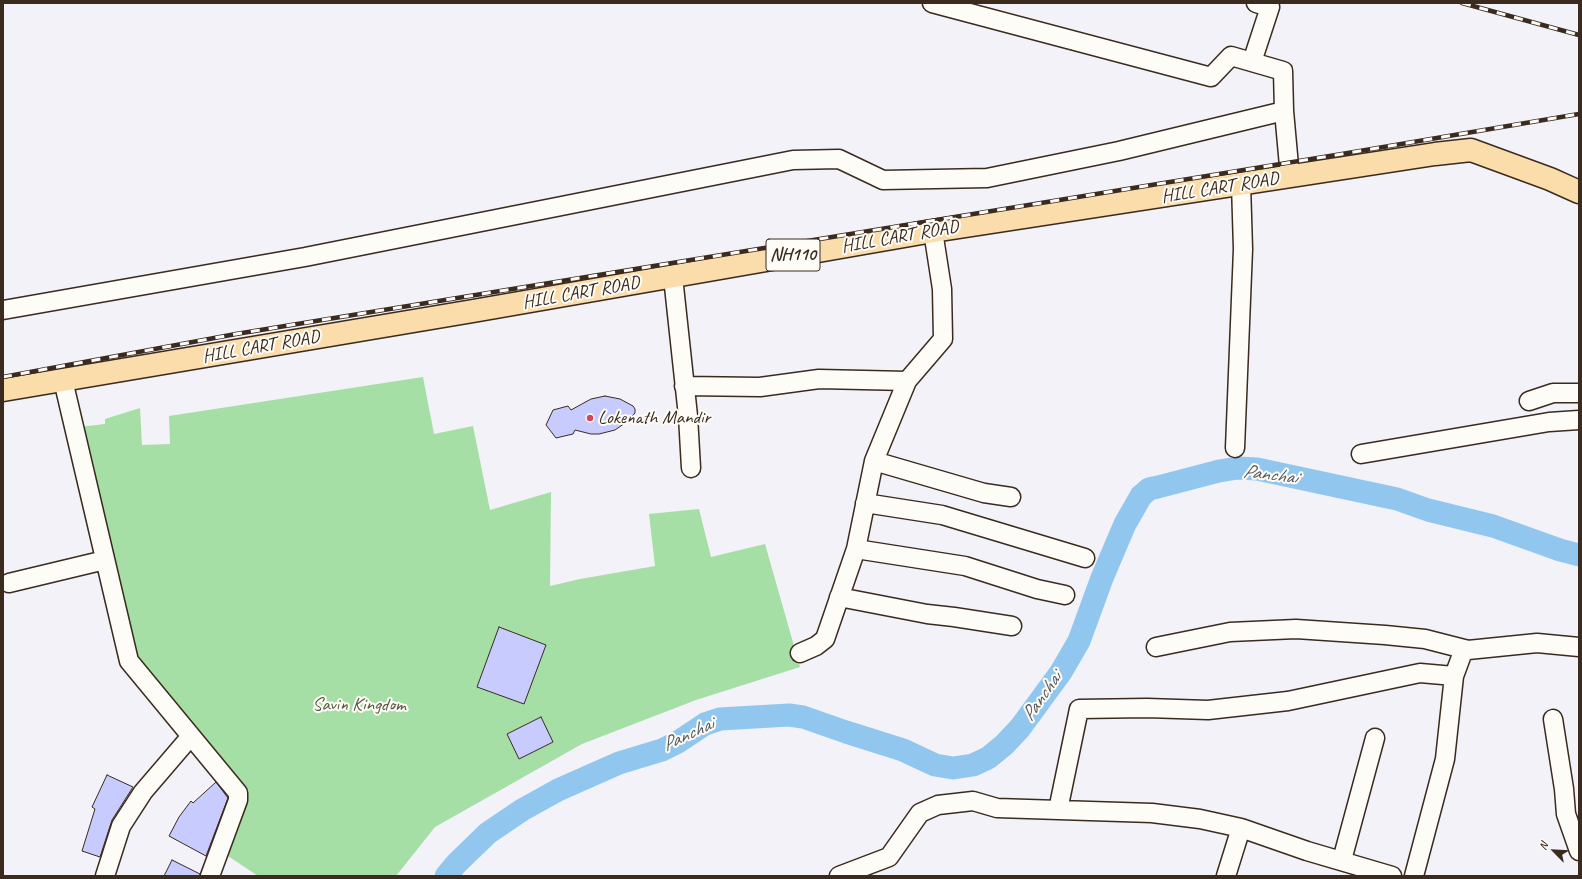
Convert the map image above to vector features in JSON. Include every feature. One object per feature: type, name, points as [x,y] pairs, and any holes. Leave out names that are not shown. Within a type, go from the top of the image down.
[{"type":"highway","name":"HILL CART ROAD","points":[[3,390],[933,231],[1290,177],[1366,164],[1471,150],[1550,179],[1579,192]]},
{"type":"street","points":[[932,3],[1211,77],[1231,56],[1284,71],[1284,111],[1290,177]]},
{"type":"street","points":[[1252,62],[1270,7],[1256,3]]},
{"type":"street","points":[[3,310],[305,257],[793,160],[839,159],[883,180],[987,178],[1119,151],[1284,111]]},
{"type":"street","points":[[1235,448],[1243,249],[1241,184]]},
{"type":"street","points":[[800,653],[816,646],[825,639],[856,549],[874,461],[906,381],[943,339],[942,289],[933,231]]},
{"type":"street","points":[[672,276],[691,468]]},
{"type":"street","points":[[684,386],[760,387],[820,379],[906,381]]},
{"type":"street","points":[[63,380],[129,661],[237,791],[238,796],[210,876]]},
{"type":"street","points":[[1529,401],[1552,392],[1579,393]]},
{"type":"street","points":[[1362,454],[1549,422],[1579,420]]},
{"type":"street","points":[[874,461],[984,493],[1011,497]]},
{"type":"street","points":[[866,502],[942,515],[1085,558]]},
{"type":"street","points":[[856,549],[964,566],[1037,589],[1065,595]]},
{"type":"street","points":[[9,583],[105,560]]},
{"type":"street","points":[[839,597],[927,614],[1012,626]]},
{"type":"street","points":[[1156,647],[1230,632],[1296,629],[1425,639],[1468,650],[1537,643],[1579,647]]},
{"type":"street","points":[[1414,876],[1445,759],[1454,676],[1464,649]]},
{"type":"street","points":[[1058,810],[1079,709],[1147,708],[1208,710],[1288,701],[1420,673],[1454,676]]},
{"type":"street","points":[[1553,718],[1564,789],[1566,814],[1579,850]]},
{"type":"street","points":[[105,876],[121,826],[143,792],[191,736]]},
{"type":"street","points":[[1342,860],[1375,738]]},
{"type":"street","points":[[839,876],[889,857],[920,813],[938,805],[973,801],[997,808],[1152,813],[1200,819],[1241,828],[1392,876]]},
{"type":"street","points":[[1226,876],[1241,828]]},
{"type":"green space","name":"Savin Kingdom","points":[[423,377],[434,434],[473,426],[490,510],[551,492],[550,586],[580,579],[655,566],[649,514],[699,509],[711,557],[765,544],[800,667],[696,700],[582,744],[435,827],[396,876],[258,876],[225,854],[245,793],[133,661],[79,427],[105,424],[105,419],[140,408],[142,445],[170,444],[169,416]]},
{"type":"building","name":"Lokenath Mandir","points":[[605,396],[620,399],[633,406],[635,409],[635,413],[628,421],[615,430],[599,434],[591,434],[575,430],[573,434],[556,438],[546,425],[553,410],[568,406],[571,410],[591,399]]},
{"type":"building","points":[[499,627],[546,645],[524,704],[477,687]]},
{"type":"building","points":[[541,717],[553,742],[519,759],[507,734]]},
{"type":"building","points":[[107,775],[133,787],[112,820],[100,857],[82,851],[95,809],[92,807]]},
{"type":"building","points":[[216,782],[228,798],[206,856],[169,836],[179,817],[191,801],[193,803]]},
{"type":"building","points":[[172,860],[200,874],[200,876],[164,876]]},
{"type":"waterway","name":"Panchai","points":[[446,876],[456,864],[488,833],[522,810],[558,790],[619,763],[662,750],[678,742],[705,724],[720,719],[789,715],[803,717],[903,750],[935,765],[953,768],[973,765],[988,758],[1004,745],[1020,728],[1061,672],[1079,641],[1102,578],[1125,524],[1141,496],[1149,489],[1219,471],[1238,468],[1257,469],[1397,499],[1428,510],[1493,526],[1560,550],[1579,555]]},
{"type":"railway","points":[[1462,3],[1579,35]]},
{"type":"railway","points":[[3,377],[236,334],[1579,114]]},
{"type":"place","name":"Lokenath Mandir","points":[[590,418]]}]
